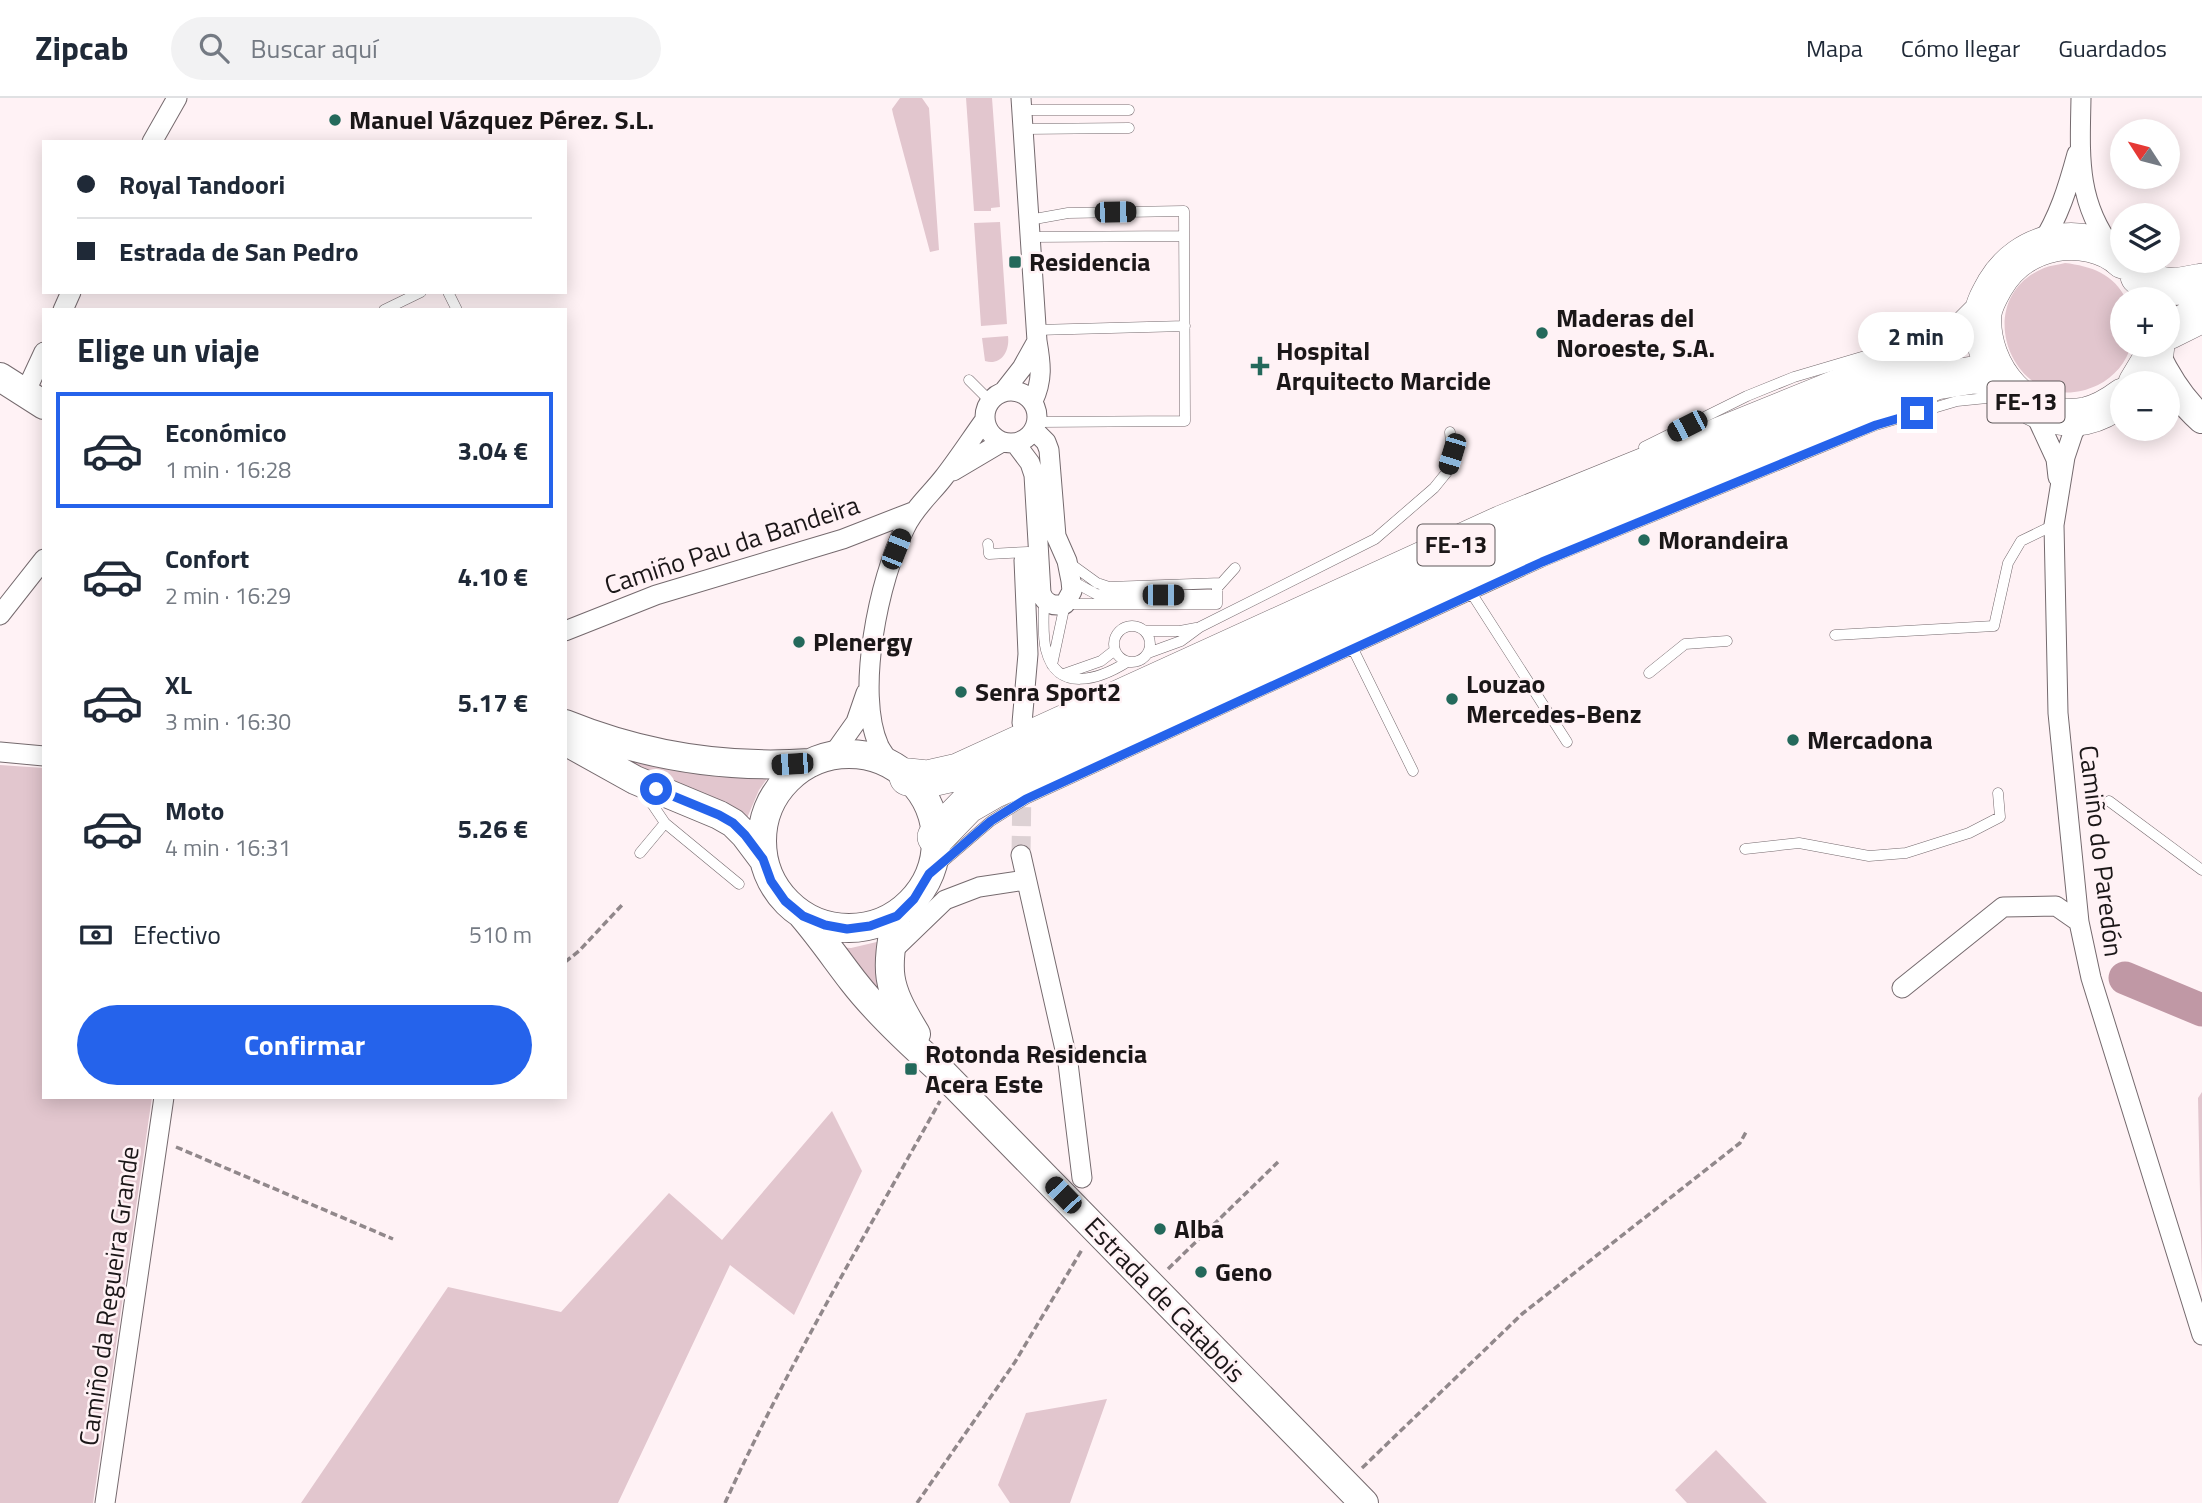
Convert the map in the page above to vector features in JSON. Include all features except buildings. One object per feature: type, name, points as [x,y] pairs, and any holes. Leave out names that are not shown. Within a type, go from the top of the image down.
[{"type":"highway","points":[[1975,320],[2001,275],[2020,256],[2040,246],[2068,240],[2082,241],[2110,250]]},
{"type":"highway","points":[[2135,273],[2159,286],[2176,288],[2202,282]]},
{"type":"highway","points":[[2141,371],[2202,314]]},
{"type":"highway","name":"FE-13","points":[[909,773],[958,772],[1502,524],[1912,358],[1975,320],[1987,353],[2015,393]]},
{"type":"highway","name":"FE-13","points":[[943,830],[967,805],[993,790],[1629,501],[1936,381],[1973,375],[2015,393],[2052,415],[2110,389]]},
{"type":"main road","points":[[2180,395],[2201,419]]},
{"type":"main road","points":[[2180,414],[2201,419]]},
{"type":"main road","points":[[567,725],[633,748],[674,757],[720,763],[773,765],[863,754],[909,773]]},
{"type":"main road","name":"Estrada de Catabois","points":[[567,742],[635,780],[733,823],[763,859]]},
{"type":"main road","name":"Estrada de Catabois","points":[[822,758],[797,771],[779,788],[767,810],[761,834],[763,859],[771,881],[785,901],[803,916],[874,1005],[1355,1494]]},
{"type":"main road","name":"Estrada de Catabois","points":[[803,916],[825,925],[847,929],[870,926],[897,916],[914,899],[929,874],[943,830],[909,773]]},
{"type":"main road","name":"Estrada de Catabois","points":[[897,916],[889,973],[899,1005],[944,1074]]},
{"type":"street","points":[[153,140],[177,98]]},
{"type":"street","points":[[2081,98],[2081,168],[2089,210],[2110,244]]},
{"type":"street","points":[[1022,112],[1036,335],[1042,374],[1032,401]]},
{"type":"street","points":[[2040,246],[2051,230],[2064,199],[2080,139]]},
{"type":"street","points":[[1022,723],[1028,654],[1034,475],[1030,463],[1008,443],[988,430],[985,421],[986,409],[1022,368],[1036,335]]},
{"type":"street","points":[[16,391],[42,355]]},
{"type":"street","points":[[2015,393],[2056,459],[2060,484]]},
{"type":"street","points":[[943,478],[1008,443],[1029,437],[1036,426],[1037,412],[1032,401],[1024,394],[997,396]]},
{"type":"street","name":"Camiño do Paredón","points":[[2110,399],[2073,433],[2065,457],[2054,525],[2059,713],[2079,922],[2091,978],[2202,1335]]},
{"type":"street","points":[[909,773],[879,746],[873,726],[870,682],[877,614],[887,571],[905,527],[985,421]]},
{"type":"street","points":[[1032,556],[1044,600],[1058,606],[1065,604],[1072,591],[1072,581],[1055,527],[1049,450],[1036,426]]},
{"type":"street","name":"Camiño Pau da Bandeira","points":[[567,630],[656,595],[843,539],[915,511]]},
{"type":"street","points":[[0,615],[42,562]]},
{"type":"street","points":[[822,758],[856,722],[870,682]]},
{"type":"street","points":[[0,752],[42,756]]},
{"type":"street","points":[[1021,855],[1068,1063],[1082,1178]]},
{"type":"street","points":[[890,953],[945,900],[979,887],[1026,880]]},
{"type":"street","points":[[1902,988],[2003,907],[2056,906],[2079,922]]},
{"type":"street","name":"Camiño da Regueira Grande","points":[[105,1503],[164,1099]]},
{"type":"lane","points":[[1022,112],[1129,110]]},
{"type":"lane","points":[[1022,112],[1129,128]]},
{"type":"lane","points":[[1029,228],[1068,213],[1184,211],[1185,421],[1036,426]]},
{"type":"lane","points":[[1029,228],[1184,236]]},
{"type":"lane","points":[[388,308],[417,294]]},
{"type":"lane","points":[[1921,339],[1975,320]]},
{"type":"lane","points":[[1036,335],[1185,326]]},
{"type":"lane","points":[[1631,453],[1747,396],[1794,377],[1908,343]]},
{"type":"lane","points":[[969,380],[997,396]]},
{"type":"lane","points":[[929,874],[991,821],[1026,799],[1542,562],[1876,425],[1957,401],[2015,393]]},
{"type":"lane","points":[[1044,600],[1046,648],[1052,665],[1063,674],[1083,680],[1095,678],[1127,662],[1139,661],[1148,653],[1181,640],[1254,598],[1375,539],[1434,488],[1447,472],[1452,454],[1450,432]]},
{"type":"lane","points":[[1502,524],[1561,489]]},
{"type":"lane","points":[[1835,635],[1994,626],[2008,563],[2021,541],[2054,525]]},
{"type":"lane","points":[[988,544],[989,554],[1032,556]]},
{"type":"lane","points":[[1067,561],[1097,583],[1109,587],[1221,583]]},
{"type":"lane","points":[[1217,600],[1217,588],[1235,568]]},
{"type":"lane","points":[[1072,581],[1096,594],[1217,600]]},
{"type":"lane","points":[[1472,594],[1567,742]]},
{"type":"lane","points":[[1052,665],[1065,604],[1217,600]]},
{"type":"lane","points":[[1127,662],[1115,650],[1115,638],[1122,629],[1134,626],[1144,631],[1180,631],[1200,627]]},
{"type":"lane","points":[[1144,631],[1150,642],[1148,653]]},
{"type":"lane","points":[[1649,673],[1685,644],[1727,641]]},
{"type":"lane","points":[[1353,649],[1413,771]]},
{"type":"lane","points":[[1063,674],[1101,661],[1115,650]]},
{"type":"lane","points":[[635,780],[665,823],[740,884]]},
{"type":"lane","points":[[1745,849],[1799,844],[1869,856],[1906,853],[1969,833],[2000,817],[1998,793]]},
{"type":"lane","points":[[2109,801],[2202,870]]},
{"type":"lane","points":[[640,853],[665,823]]},
{"type":"path","points":[[567,960],[622,905]]},
{"type":"path","points":[[725,1503],[753,1441],[944,1074]]},
{"type":"path","points":[[1355,1494],[1522,1314],[1740,1143],[1746,1132]]},
{"type":"path","points":[[158,1139],[393,1239]]},
{"type":"path","points":[[1151,1285],[1278,1162]]},
{"type":"path","points":[[917,1503],[1015,1362],[1095,1228]]},
{"type":"shaded area","points":[[900,98],[922,98],[929,108],[939,250],[930,252],[893,114],[892,109]]},
{"type":"shaded area","points":[[966,98],[992,98],[1000,207],[991,208],[991,211],[974,211]]},
{"type":"shaded area","points":[[1000,222],[1007,324],[981,326],[974,223]]},
{"type":"shaded area","points":[[2065,263],[2084,266],[2108,277],[2118,287],[2110,287],[2110,357],[2126,357],[2116,371],[2110,371],[2109,378],[2098,385],[2069,392],[2044,388],[2024,374],[2011,353],[2005,329],[2008,305],[2020,284],[2044,268]]},
{"type":"shaded area","points":[[1008,336],[1008,347],[1003,356],[996,361],[985,361],[982,338]]},
{"type":"shaded area","points":[[603,748],[769,776],[759,790],[747,818],[690,796]]},
{"type":"shaded area","points":[[0,765],[42,768],[42,1099],[152,1099],[93,1503],[0,1503]]},
{"type":"shaded area","points":[[881,941],[885,998],[837,947],[851,948]]},
{"type":"shaded area","points":[[2202,1092],[2202,1286],[2198,1098]]},
{"type":"shaded area","points":[[832,1111],[862,1171],[794,1315],[730,1265],[618,1503],[301,1503],[448,1287],[561,1312],[669,1193],[722,1240]]},
{"type":"shaded area","points":[[1107,1399],[1070,1503],[1010,1503],[998,1485],[1026,1413]]},
{"type":"shaded area","points":[[1716,1450],[1767,1503],[1687,1503],[1675,1490]]},
{"type":"waterway","points":[[2125,978],[2202,1010]]},
{"type":"tunnel","points":[[1021,855],[1022,783]]},
{"type":"place","name":"Manuel Vázquez Pérez. S.L.","points":[[335,120]]},
{"type":"place","name":"Residencia","points":[[1015,262]]},
{"type":"place","name":"Maderas del Noroeste, S.A.","points":[[1542,333]]},
{"type":"place","name":"Hospital Arquitecto Marcide","points":[[1260,366]]},
{"type":"place","name":"Morandeira","points":[[1644,540]]},
{"type":"place","name":"Plenergy","points":[[799,642]]},
{"type":"place","name":"Senra Sport2","points":[[961,692]]},
{"type":"place","name":"Louzao Mercedes-Benz","points":[[1452,699]]},
{"type":"place","name":"Mercadona","points":[[1793,740]]},
{"type":"place","name":"Rotonda Residencia Acera Este","points":[[911,1069]]},
{"type":"place","name":"Alba","points":[[1160,1229]]},
{"type":"place","name":"Geno","points":[[1201,1272]]},
{"type":"route","points":[[656,789],[733,823],[763,859],[771,881],[785,901],[803,916],[825,925],[847,929],[870,926],[897,916],[914,899],[929,874],[991,821],[1026,799],[1542,562],[1876,425],[1917,413]]}]
